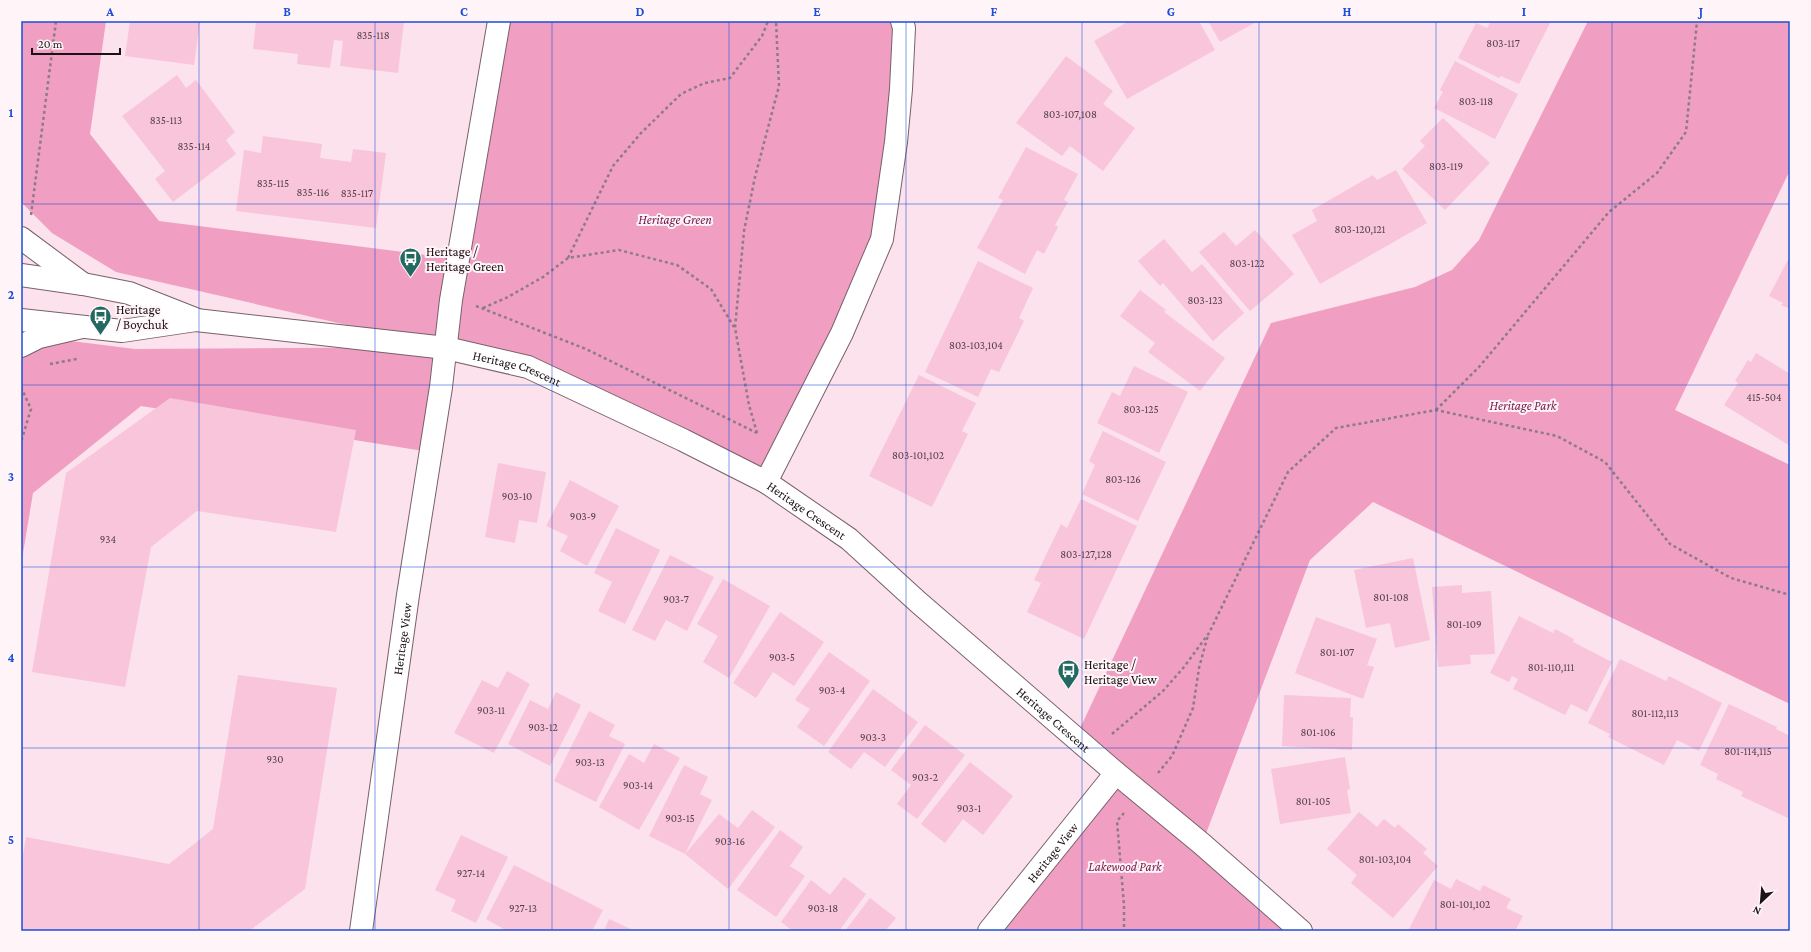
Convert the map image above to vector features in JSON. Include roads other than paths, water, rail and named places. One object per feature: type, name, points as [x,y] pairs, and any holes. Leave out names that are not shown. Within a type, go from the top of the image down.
[{"type":"street","points":[[446,348],[451,300],[498,21]]},
{"type":"street","points":[[766,482],[783,446],[842,333],[882,239],[896,142],[901,89],[904,28],[902,21]]},
{"type":"street","points":[[21,238],[84,284]]},
{"type":"street","name":"Heritage Crescent","points":[[21,275],[84,284],[129,293],[196,320]]},
{"type":"street","name":"Heritage Crescent","points":[[21,320],[122,331],[196,320],[446,348],[528,367],[683,440],[766,482],[849,539],[918,602],[1116,773],[1202,844],[1301,931]]},
{"type":"street","points":[[21,346],[39,337],[82,326]]},
{"type":"street","name":"Heritage View","points":[[361,931],[408,595],[446,348]]},
{"type":"street","name":"Heritage View","points":[[988,931],[1116,773]]},
{"type":"place","name":"Heritage / Heritage Green","points":[[411,278]]},
{"type":"place","name":"Heritage / Boychuk","points":[[100,336]]},
{"type":"place","name":"Heritage / Heritage View","points":[[1068,690]]},
{"type":"park label","name":"Heritage Green","points":[[675,219]]},
{"type":"park label","name":"Heritage Park","points":[[1523,405]]},
{"type":"park label","name":"Lakewood Park","points":[[1125,866]]}]
